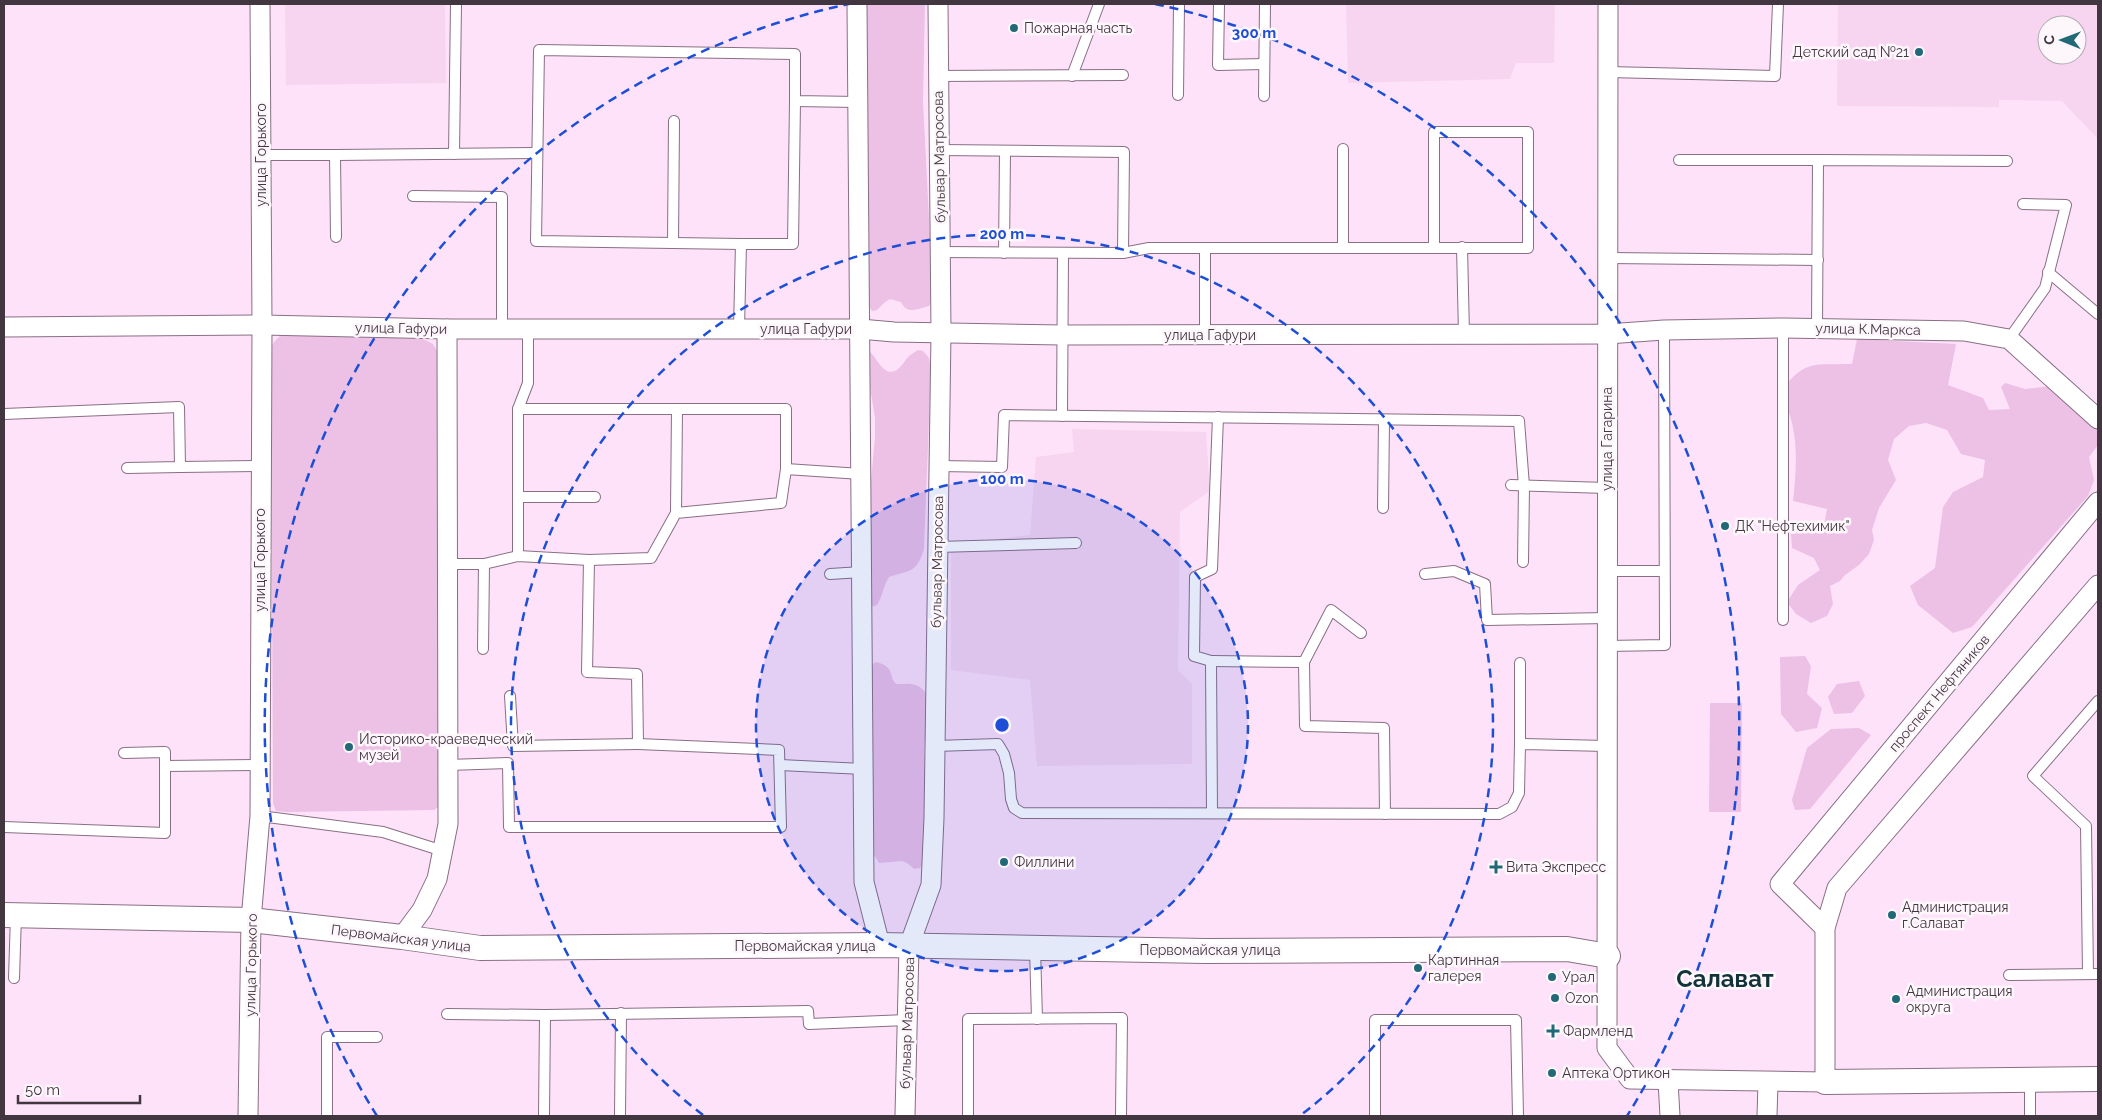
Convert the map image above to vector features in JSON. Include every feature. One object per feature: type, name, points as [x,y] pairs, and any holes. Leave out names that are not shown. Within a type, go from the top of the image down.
[{"type":"street","name":"улица Горького","points":[[248,1116],[251,920],[260,816],[262,325],[260,4]]},
{"type":"street","points":[[857,4],[864,882],[880,945]]},
{"type":"street","name":"бульвар Матросова","points":[[905,1116],[910,946],[931,885],[941,333],[938,4]]},
{"type":"street","name":"улица Гагарина","points":[[1608,4],[1607,1048],[1630,1079],[1668,1081]]},
{"type":"street","name":"улица Гафури","points":[[4,327],[262,325],[447,329],[860,329],[894,332],[1063,335],[1608,334]]},
{"type":"street","name":"улица К.Маркса","points":[[1608,334],[1664,330],[1817,328],[1964,331],[2009,339]]},
{"type":"street","points":[[402,937],[422,910],[437,879],[448,824],[447,329]]},
{"type":"street","points":[[2009,339],[2098,419]]},
{"type":"street","name":"проспект Нефтяников","points":[[1825,928],[1780,884],[2098,502]]},
{"type":"street","points":[[1825,1082],[1825,928],[1837,888],[2098,585]]},
{"type":"street","name":"Первомайская улица","points":[[10,915],[251,920],[480,948],[880,945],[1205,951],[1567,949],[1608,956]]},
{"type":"street","points":[[1670,1116],[1668,1081],[1825,1082],[2098,1079]]},
{"type":"street","points":[[1767,1116],[1768,1082]]},
{"type":"lane","points":[[454,154],[456,4]]},
{"type":"lane","points":[[1072,76],[1099,4]]},
{"type":"lane","points":[[1178,95],[1179,4]]},
{"type":"lane","points":[[1220,4],[1218,65],[1264,64]]},
{"type":"lane","points":[[1264,96],[1265,4]]},
{"type":"lane","points":[[1608,72],[1775,76],[1778,4]]},
{"type":"lane","points":[[539,50],[795,54],[795,102],[793,244],[536,241],[539,50]]},
{"type":"lane","points":[[938,76],[1123,75]]},
{"type":"lane","points":[[795,102],[858,102]]},
{"type":"lane","points":[[673,242],[674,121]]},
{"type":"lane","points":[[940,252],[1123,254],[1149,248],[1528,248],[1528,132],[1434,132],[1434,247]]},
{"type":"lane","points":[[1343,149],[1343,247]]},
{"type":"lane","points":[[939,150],[1124,152],[1123,254]]},
{"type":"lane","points":[[1004,252],[1005,151]]},
{"type":"lane","points":[[261,155],[537,153]]},
{"type":"lane","points":[[335,155],[336,237]]},
{"type":"lane","points":[[1678,160],[2007,161]]},
{"type":"lane","points":[[1817,328],[1818,160]]},
{"type":"lane","points":[[413,196],[502,197],[502,329]]},
{"type":"lane","points":[[2009,339],[2045,288],[2066,205],[2023,204]]},
{"type":"lane","points":[[739,329],[740,244]]},
{"type":"lane","points":[[1462,247],[1464,334]]},
{"type":"lane","points":[[1205,248],[1205,335]]},
{"type":"lane","points":[[1062,416],[1063,253]]},
{"type":"lane","points":[[1608,258],[1818,260]]},
{"type":"lane","points":[[2048,272],[2098,314]]},
{"type":"lane","points":[[1782,620],[1783,328]]},
{"type":"lane","points":[[518,556],[518,409],[528,383],[528,329]]},
{"type":"lane","points":[[1607,646],[1665,645],[1664,330]]},
{"type":"lane","points":[[4,414],[179,407],[180,466]]},
{"type":"lane","points":[[518,409],[786,409],[786,469],[781,503],[676,513]]},
{"type":"lane","points":[[447,564],[484,564],[518,556],[589,560],[651,558],[676,513],[677,409]]},
{"type":"lane","points":[[939,466],[1002,466],[1004,415],[1519,421],[1524,486],[1523,562]]},
{"type":"lane","points":[[1218,418],[1212,569],[1195,577],[1194,656],[1211,661],[1304,662]]},
{"type":"lane","points":[[1383,508],[1384,420]]},
{"type":"lane","points":[[127,468],[260,466]]},
{"type":"lane","points":[[786,469],[861,474]]},
{"type":"lane","points":[[1511,485],[1607,488]]},
{"type":"lane","points":[[518,497],[595,497]]},
{"type":"lane","points":[[938,548],[1076,543]]},
{"type":"lane","points":[[589,560],[586,672],[636,674],[638,744]]},
{"type":"lane","points":[[483,648],[484,564]]},
{"type":"lane","points":[[1425,574],[1454,571],[1485,584],[1487,620],[1607,618]]},
{"type":"lane","points":[[1607,571],[1664,571]]},
{"type":"lane","points":[[830,574],[862,572]]},
{"type":"lane","points":[[1361,634],[1331,610],[1304,662],[1305,726],[1384,728],[1384,814]]},
{"type":"lane","points":[[1211,661],[1212,813]]},
{"type":"lane","points":[[935,746],[998,744],[1004,754],[1009,773],[1011,799],[1014,808],[1022,813],[1499,814],[1512,807],[1519,792],[1520,663]]},
{"type":"lane","points":[[510,696],[513,746],[508,763],[509,826],[781,827],[779,750],[638,744],[513,746]]},
{"type":"lane","points":[[2010,976],[2093,974],[2086,826],[2034,776],[2098,701]]},
{"type":"lane","points":[[1520,744],[1606,746]]},
{"type":"lane","points":[[4,827],[165,833],[165,752],[124,753]]},
{"type":"lane","points":[[448,766],[508,763]]},
{"type":"lane","points":[[165,766],[260,765]]},
{"type":"lane","points":[[780,765],[863,769]]},
{"type":"lane","points":[[260,816],[383,832],[443,851]]},
{"type":"lane","points":[[10,915],[14,978]]},
{"type":"lane","points":[[1035,948],[1037,1019]]},
{"type":"lane","points":[[447,1014],[808,1011],[809,1024],[907,1020]]},
{"type":"lane","points":[[620,1116],[621,1013]]},
{"type":"lane","points":[[544,1116],[545,1014]]},
{"type":"lane","points":[[968,1116],[968,1019],[1122,1018],[1121,1116]]},
{"type":"lane","points":[[1375,1116],[1375,1020],[1516,1020],[1518,1116]]},
{"type":"lane","points":[[327,1116],[327,1037],[377,1037]]},
{"type":"lane","points":[[2030,1080],[2030,1116]]},
{"type":"shaded area","points":[[285,4],[445,4],[446,83],[286,85]]},
{"type":"shaded area","points":[[866,4],[925,4],[923,101],[933,298],[929,306],[917,309],[906,309],[901,302],[890,299],[877,310],[872,311],[866,302]]},
{"type":"shaded area","points":[[1346,4],[1555,4],[1554,63],[1516,63],[1510,79],[1348,83]]},
{"type":"shaded area","name":"Детский cад №21","points":[[1838,4],[2098,4],[2098,139],[2062,101],[1999,100],[1999,107],[1837,106]]},
{"type":"shaded area","points":[[282,334],[423,339],[433,344],[440,356],[443,803],[434,810],[286,812],[276,811],[273,803],[271,348]]},
{"type":"shaded area","points":[[1857,339],[1956,344],[1948,385],[1983,398],[1989,410],[2010,409],[2001,387],[2005,383],[2025,389],[2051,386],[2098,425],[2098,445],[2089,457],[2094,480],[2088,496],[1972,627],[1953,633],[1918,605],[1910,586],[1935,568],[1943,507],[1953,492],[1983,477],[1985,460],[1961,454],[1947,430],[1926,423],[1909,426],[1894,439],[1888,460],[1896,480],[1879,508],[1872,530],[1874,540],[1869,554],[1840,581],[1830,586],[1833,604],[1827,616],[1811,623],[1796,614],[1787,602],[1798,585],[1820,570],[1814,558],[1792,548],[1791,534],[1823,531],[1827,509],[1793,501],[1796,459],[1794,431],[1786,405],[1779,393],[1796,374],[1810,366],[1852,364]]},
{"type":"shaded area","points":[[918,350],[923,351],[929,358],[931,368],[924,549],[919,563],[915,567],[889,577],[877,605],[871,607],[868,514],[875,418],[866,362],[869,351],[884,369],[892,372],[899,369],[908,357]]},
{"type":"shaded area","points":[[1072,429],[1206,432],[1210,491],[1180,512],[1178,670],[1192,684],[1192,764],[1037,766],[1030,680],[951,670],[951,545],[989,544],[1002,538],[1030,535],[1036,457],[1074,452]]},
{"type":"shaded area","points":[[1805,656],[1811,666],[1807,694],[1822,708],[1817,728],[1796,732],[1781,714],[1780,657]]},
{"type":"shaded area","points":[[876,662],[883,664],[890,670],[894,682],[897,684],[916,685],[928,697],[924,750],[927,811],[923,864],[920,868],[914,869],[902,861],[879,863],[873,853],[870,672],[873,664]]},
{"type":"shaded area","points":[[1859,681],[1865,696],[1852,713],[1834,714],[1828,697],[1837,684]]},
{"type":"shaded area","points":[[1710,703],[1742,703],[1741,812],[1709,812]]},
{"type":"shaded area","points":[[1859,728],[1871,735],[1810,809],[1795,810],[1792,800],[1807,748],[1831,729]]},
{"type":"place","name":"Пожарная часть","points":[[1014,28]]},
{"type":"place","name":"Детский cад №21","points":[[1919,52]]},
{"type":"place","name":"ДК \"Нефтехимик\"","points":[[1725,526]]},
{"type":"place","name":"Историко-краеведческий музей","points":[[349,747]]},
{"type":"place","name":"Филлини","points":[[1004,862]]},
{"type":"place","name":"Вита Экспресс","points":[[1496,867]]},
{"type":"place","name":"Администрация г.Салават","points":[[1892,915]]},
{"type":"place","name":"Картинная галерея","points":[[1418,968]]},
{"type":"place","name":"Урал","points":[[1552,977]]},
{"type":"place","name":"Ozon","points":[[1555,998]]},
{"type":"place","name":"Администрация округа","points":[[1896,999]]},
{"type":"place","name":"Фармленд","points":[[1553,1031]]},
{"type":"place","name":"Аптека Ортикон","points":[[1552,1073]]},
{"type":"district","name":"Салават","points":[[1725,979]]}]
